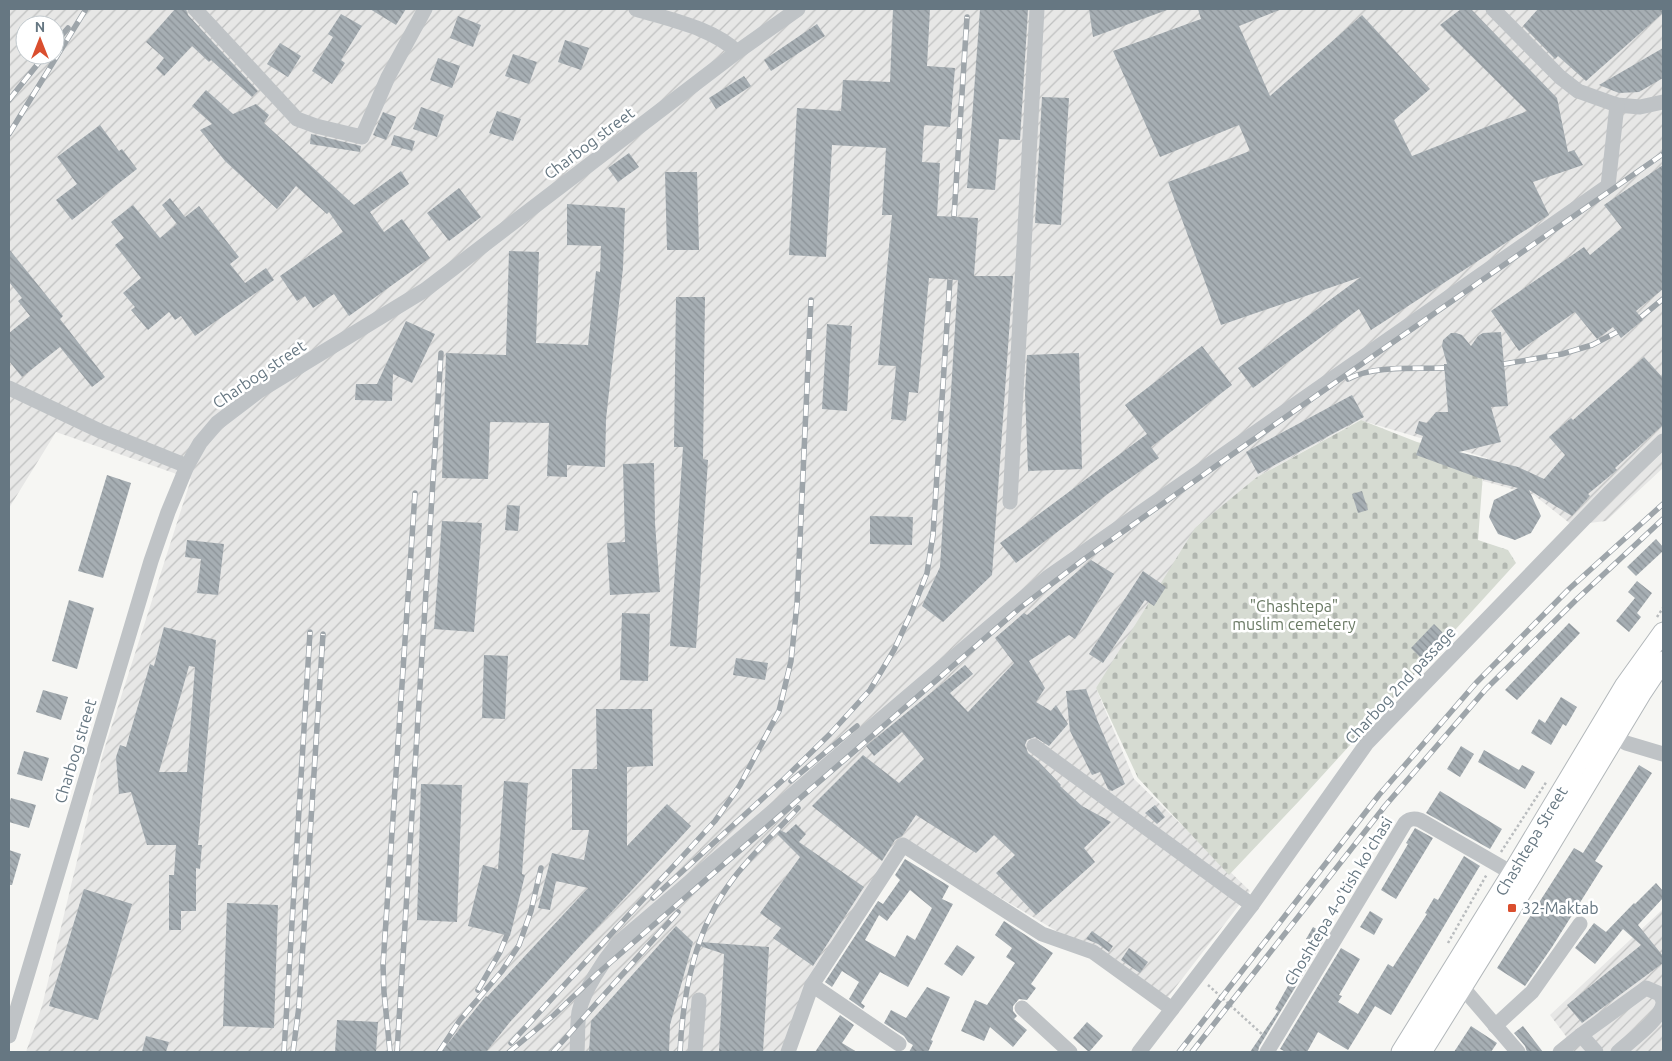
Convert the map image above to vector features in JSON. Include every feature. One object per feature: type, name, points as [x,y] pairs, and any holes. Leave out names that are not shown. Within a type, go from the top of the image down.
[{"type":"main road","name":"Chashtepa Street","points":[[1401,1052],[1625,685],[1663,632]]},
{"type":"main road","name":"Chashtepa Street","points":[[1422,1052],[1663,661]]},
{"type":"street","points":[[196,9],[297,119],[316,126],[362,137],[388,77],[425,9]]},
{"type":"street","points":[[636,9],[696,28],[730,45],[737,52]]},
{"type":"street","name":"Charbog street","points":[[9,1036],[151,561],[187,466],[208,432],[259,391],[425,290],[737,52],[798,9]]},
{"type":"street","points":[[1010,502],[1036,9]]},
{"type":"street","points":[[1493,9],[1560,77],[1578,92],[1616,105],[1640,107],[1663,102]]},
{"type":"street","points":[[577,1052],[580,1012],[583,1000],[606,957],[618,943],[1032,590],[1608,186],[1616,105]]},
{"type":"street","points":[[11,392],[187,466]]},
{"type":"street","name":"Charbog 2nd passage","points":[[1139,1052],[1252,905],[1367,743],[1609,493],[1663,441]]},
{"type":"street","points":[[1626,743],[1663,754]]},
{"type":"street","points":[[1034,746],[1252,905]]},
{"type":"street","name":"Choshtepa 4-o'tish ko'chasi","points":[[1270,1048],[1409,819],[1415,818],[1420,820],[1512,873]]},
{"type":"street","points":[[788,1052],[812,985],[903,846],[1042,934],[1093,952],[1172,1009]]},
{"type":"street","points":[[1495,1026],[1532,992],[1580,924]]},
{"type":"street","points":[[812,985],[900,1044]]},
{"type":"street","points":[[1463,988],[1518,1052]]},
{"type":"street","points":[[1560,1052],[1646,988],[1660,994],[1663,1002],[1660,1012],[1618,1052]]},
{"type":"street","points":[[695,1052],[699,1000]]},
{"type":"street","points":[[1022,1008],[1070,1052]]},
{"type":"street","points":[[1581,1035],[1596,1052]]},
{"type":"path","points":[[1198,975],[1270,1048]]},
{"type":"shaded area","points":[[9,9],[1663,9],[1663,468],[1606,521],[1572,525],[1534,495],[1483,481],[1487,458],[1360,420],[1257,477],[1096,688],[1134,779],[1250,891],[1168,997],[911,845],[815,966],[784,1052],[26,1052],[42,1006],[103,753],[191,479],[56,432],[9,508]]},
{"type":"shaded area","points":[[1663,909],[1663,1052],[1554,1052],[1568,1039],[1550,1015]]},
{"type":"green space","name":"\"Chashtepa\" muslim cemetery","points":[[1361,420],[1417,442],[1484,460],[1478,540],[1508,550],[1516,563],[1229,875],[1138,778],[1096,688],[1195,528],[1257,477]]},
{"type":"building","points":[[175,9],[186,9],[188,15],[258,91],[252,97],[211,60],[209,62],[192,46],[164,76],[156,68],[164,58],[146,42]]},
{"type":"building","points":[[370,9],[406,9],[396,25]]},
{"type":"building","points":[[893,9],[930,9],[927,66],[955,68],[950,127],[924,125],[922,162],[940,163],[937,216],[978,218],[974,276],[1013,276],[992,575],[943,622],[922,606],[940,567],[958,280],[929,278],[918,393],[909,392],[906,421],[891,419],[896,366],[878,365],[892,215],[882,215],[886,148],[832,145],[826,257],[789,255],[797,108],[841,111],[843,80],[890,82]]},
{"type":"building","points":[[980,9],[1028,9],[1020,140],[999,139],[995,190],[967,188]]},
{"type":"building","points":[[1089,9],[1166,9],[1167,10],[1093,37]]},
{"type":"building","points":[[1198,9],[1282,9],[1239,26],[1270,96],[1362,15],[1430,89],[1394,120],[1412,156],[1527,111],[1440,25],[1461,9],[1471,9],[1557,98],[1568,152],[1574,150],[1583,165],[1533,182],[1549,215],[1371,330],[1359,309],[1253,388],[1238,368],[1361,277],[1221,325],[1168,182],[1250,151],[1239,125],[1160,157],[1113,51],[1201,19]]},
{"type":"building","points":[[1538,9],[1663,9],[1663,13],[1586,81],[1558,56],[1555,59],[1523,26]]},
{"type":"building","points":[[341,14],[362,26],[341,60],[345,63],[332,84],[312,71],[333,37],[328,34]]},
{"type":"building","points":[[458,16],[481,25],[473,47],[450,38]]},
{"type":"building","points":[[817,24],[825,36],[771,71],[764,60]]},
{"type":"building","points":[[565,40],[589,48],[581,70],[558,62]]},
{"type":"building","points":[[280,43],[301,56],[288,77],[267,64]]},
{"type":"building","points":[[1663,48],[1663,78],[1639,92],[1619,93],[1599,85]]},
{"type":"building","points":[[513,54],[537,62],[529,84],[505,76]]},
{"type":"building","points":[[438,58],[460,66],[452,88],[430,80]]},
{"type":"building","points":[[744,76],[751,86],[716,109],[709,98]]},
{"type":"building","points":[[206,90],[233,114],[256,104],[269,115],[264,123],[354,205],[401,171],[409,184],[370,212],[384,232],[402,219],[430,258],[349,316],[334,294],[313,308],[305,296],[297,301],[280,276],[343,232],[329,212],[327,214],[296,186],[277,209],[225,161],[200,130],[212,124],[192,106]]},
{"type":"building","points":[[1042,97],[1069,98],[1061,225],[1035,223]]},
{"type":"building","points":[[421,107],[444,115],[437,137],[413,129]]},
{"type":"building","points":[[497,111],[521,119],[513,141],[489,133]]},
{"type":"building","points":[[383,112],[396,117],[386,140],[373,135]]},
{"type":"building","points":[[100,125],[119,151],[122,149],[137,169],[72,220],[56,200],[77,184],[57,157]]},
{"type":"building","points":[[311,134],[361,146],[360,152],[310,144]]},
{"type":"building","points":[[394,135],[415,141],[412,151],[391,145]]},
{"type":"building","points":[[629,153],[639,167],[618,182],[608,168]]},
{"type":"building","points":[[1663,165],[1663,289],[1636,311],[1643,320],[1621,338],[1613,327],[1597,339],[1575,312],[1519,351],[1491,311],[1584,247],[1590,255],[1622,228],[1604,205]]},
{"type":"building","points":[[665,172],[697,172],[699,250],[667,250]]},
{"type":"building","points":[[459,188],[481,217],[449,241],[427,213]]},
{"type":"building","points":[[170,198],[185,217],[199,206],[239,257],[230,264],[245,283],[266,268],[274,280],[195,336],[181,316],[175,320],[169,312],[148,330],[131,310],[135,307],[123,293],[141,278],[115,245],[124,238],[111,222],[133,205],[160,238],[177,224],[162,205]]},
{"type":"building","points":[[567,204],[625,208],[623,268],[606,419],[605,467],[567,465],[567,477],[547,476],[549,423],[490,422],[488,479],[442,478],[446,353],[506,355],[509,251],[539,252],[536,343],[588,345],[596,271],[600,272],[601,246],[567,245]]},
{"type":"building","points":[[9,249],[63,316],[60,319],[105,377],[92,387],[60,347],[22,377],[9,361],[9,333],[30,316],[18,301],[22,298],[9,282]]},
{"type":"building","points":[[676,297],[705,297],[703,459],[708,460],[696,648],[670,646],[683,447],[674,447]]},
{"type":"building","points":[[406,321],[435,334],[412,383],[393,374],[392,401],[355,400],[356,384],[377,384]]},
{"type":"building","points":[[827,324],[852,326],[847,411],[822,409]]},
{"type":"building","points":[[1501,332],[1508,406],[1491,407],[1501,442],[1459,452],[1518,467],[1544,479],[1565,455],[1549,437],[1571,418],[1573,420],[1644,357],[1663,378],[1663,425],[1615,468],[1617,470],[1588,494],[1590,496],[1572,516],[1529,490],[1541,516],[1531,533],[1515,540],[1498,534],[1489,517],[1494,500],[1518,488],[1479,478],[1416,455],[1423,436],[1415,433],[1419,421],[1427,423],[1436,412],[1448,412],[1444,364],[1447,364],[1442,346],[1443,340],[1451,333],[1456,333],[1462,335],[1471,346],[1478,336],[1483,333]]},
{"type":"building","points":[[1202,346],[1232,385],[1151,447],[1159,458],[1016,563],[1000,543],[1147,434],[1125,405]]},
{"type":"building","points":[[1079,353],[1082,469],[1028,471],[1025,393],[1027,355]]},
{"type":"building","points":[[1352,395],[1364,417],[1258,474],[1246,452]]},
{"type":"building","points":[[654,463],[655,523],[660,592],[610,595],[607,543],[625,542],[623,464]]},
{"type":"building","points":[[107,475],[131,483],[103,578],[78,571]]},
{"type":"building","points":[[1362,491],[1368,510],[1358,513],[1352,494]]},
{"type":"building","points":[[507,505],[520,506],[518,531],[505,530]]},
{"type":"building","points":[[870,516],[913,517],[912,545],[870,544]]},
{"type":"building","points":[[442,521],[482,523],[474,632],[434,629]]},
{"type":"building","points":[[1656,539],[1663,547],[1663,551],[1636,576],[1627,567]]},
{"type":"building","points":[[187,540],[224,544],[218,595],[197,593],[201,559],[185,557]]},
{"type":"building","points":[[1091,560],[1114,574],[1075,639],[1069,635],[1029,661],[1045,688],[1036,702],[1051,711],[1056,705],[1068,724],[1049,746],[1035,737],[1027,740],[1025,745],[1028,753],[1082,806],[1111,822],[1084,848],[1095,862],[1036,915],[996,873],[1015,855],[994,835],[976,853],[916,815],[902,836],[895,840],[882,861],[812,806],[863,755],[899,783],[924,759],[902,732],[874,756],[866,746],[965,665],[973,674],[950,693],[968,712],[1014,663],[995,638],[1024,613],[1027,615]]},
{"type":"building","points":[[1143,571],[1166,587],[1154,606],[1145,600],[1103,663],[1089,654]]},
{"type":"building","points":[[1637,581],[1652,593],[1637,613],[1641,617],[1629,632],[1616,621],[1635,598],[1628,592]]},
{"type":"building","points":[[69,600],[94,608],[77,669],[52,661]]},
{"type":"building","points":[[622,613],[650,614],[648,681],[620,680]]},
{"type":"building","points":[[1569,623],[1580,633],[1517,700],[1505,690]]},
{"type":"building","points":[[1434,624],[1444,634],[1421,658],[1411,648]]},
{"type":"building","points":[[164,627],[216,640],[198,845],[202,845],[200,869],[196,868],[196,911],[181,911],[181,930],[169,930],[169,875],[174,875],[176,845],[147,845],[131,792],[119,794],[116,757],[120,745],[126,747],[150,664],[154,666]],"holes":[[[189,666],[195,667],[187,772],[159,772]]]},
{"type":"building","points":[[484,655],[508,656],[505,719],[482,718]]},
{"type":"building","points":[[736,658],[768,663],[765,680],[733,675]]},
{"type":"building","points":[[1086,689],[1125,784],[1112,791],[1108,789],[1100,772],[1092,775],[1070,731],[1066,691]]},
{"type":"building","points":[[43,690],[68,697],[61,720],[36,712]]},
{"type":"building","points":[[1561,697],[1577,707],[1566,726],[1563,724],[1551,745],[1531,733],[1539,719],[1545,723]]},
{"type":"building","points":[[596,709],[652,709],[653,766],[627,767],[627,846],[667,804],[691,826],[510,1022],[486,1052],[441,1052],[486,996],[588,888],[556,881],[550,910],[538,908],[552,853],[584,860],[589,830],[572,830],[572,769],[597,769]]},
{"type":"building","points":[[1461,746],[1474,754],[1460,777],[1447,769]]},
{"type":"building","points":[[1484,750],[1519,770],[1522,765],[1535,772],[1525,789],[1478,762]]},
{"type":"building","points":[[24,751],[49,758],[42,781],[17,774]]},
{"type":"building","points":[[1639,765],[1652,773],[1595,861],[1603,866],[1525,986],[1497,968],[1574,848],[1583,853]]},
{"type":"building","points":[[504,781],[528,783],[522,874],[525,875],[510,936],[468,926],[483,865],[498,869]]},
{"type":"building","points":[[421,784],[462,785],[457,922],[417,920]]},
{"type":"building","points":[[1440,791],[1502,829],[1490,849],[1426,813]]},
{"type":"building","points":[[11,798],[36,805],[29,828],[9,822]]},
{"type":"building","points":[[1155,805],[1165,817],[1157,824],[1145,813]]},
{"type":"building","points":[[796,824],[806,834],[799,842],[864,887],[813,966],[773,938],[781,928],[760,913],[800,857],[777,834],[780,830],[786,833]]},
{"type":"building","points":[[1415,828],[1433,838],[1396,899],[1381,890],[1408,844],[1406,843]]},
{"type":"building","points":[[9,850],[21,854],[12,885],[9,885]]},
{"type":"building","points":[[1464,856],[1480,866],[1391,1015],[1375,1006],[1348,1050],[1318,1032],[1307,1052],[1286,1052],[1280,1049],[1341,948],[1360,959],[1339,995],[1342,996],[1338,1002],[1358,1014],[1388,964],[1393,967],[1427,914],[1425,913],[1434,898],[1438,900]]},
{"type":"building","points":[[905,859],[949,886],[942,899],[953,904],[908,987],[880,972],[861,1003],[865,1006],[863,1009],[849,999],[859,982],[842,971],[832,987],[825,982],[878,901],[883,904],[900,880],[895,875]],"holes":[[[910,890],[932,908],[915,940],[907,935],[895,957],[865,940],[879,915],[887,921]]]},
{"type":"building","points":[[1656,883],[1663,891],[1663,898],[1638,925],[1663,956],[1663,963],[1582,1023],[1567,1005],[1641,945],[1623,929],[1595,964],[1575,948],[1594,923],[1606,932]]},
{"type":"building","points":[[84,889],[132,904],[98,1020],[49,1006]]},
{"type":"building","points":[[227,903],[278,905],[274,1028],[223,1026]]},
{"type":"building","points":[[1370,911],[1383,919],[1374,935],[1360,927]]},
{"type":"building","points":[[1004,921],[1053,953],[1031,984],[1036,988],[1027,1000],[1019,999],[1013,1006],[1013,1011],[1017,1016],[1014,1019],[1027,1030],[1013,1047],[990,1027],[984,1041],[961,1031],[975,1000],[987,1005],[1015,963],[1006,957],[1012,948],[995,935]]},
{"type":"building","points":[[676,926],[693,942],[670,1025],[669,1052],[589,1052],[591,1021]]},
{"type":"building","points":[[1313,927],[1327,935],[1259,1047],[1258,1052],[1250,1052],[1278,1011],[1275,1009],[1312,943],[1306,939]]},
{"type":"building","points":[[1092,931],[1113,946],[1109,952],[1098,944],[1086,939]]},
{"type":"building","points":[[700,942],[769,947],[763,1052],[719,1052],[724,954],[700,946]]},
{"type":"building","points":[[957,945],[975,957],[962,976],[944,964]]},
{"type":"building","points":[[1129,948],[1148,962],[1140,973],[1121,960]]},
{"type":"building","points":[[927,987],[950,997],[931,1040],[933,1041],[928,1052],[909,1052],[913,1045],[904,1036],[884,1023],[891,1010],[906,1018]]},
{"type":"building","points":[[840,1015],[854,1025],[842,1043],[857,1052],[815,1052]]},
{"type":"building","points":[[337,1020],[378,1022],[376,1052],[335,1052]]},
{"type":"building","points":[[1087,1022],[1103,1036],[1089,1052],[1073,1038]]},
{"type":"building","points":[[1471,1026],[1497,1043],[1491,1052],[1454,1052]]},
{"type":"building","points":[[1523,1026],[1543,1052],[1527,1052],[1525,1046],[1514,1033]]},
{"type":"building","points":[[146,1036],[169,1042],[166,1052],[142,1052]]},
{"type":"railway","points":[[9,134],[86,9]]},
{"type":"railway","points":[[954,216],[967,17]]},
{"type":"railway","points":[[65,31],[68,28]]},
{"type":"railway","points":[[9,100],[37,65]]},
{"type":"railway","points":[[509,1052],[554,1015],[597,974],[1020,608],[1083,560],[1247,444],[1663,154]]},
{"type":"railway","points":[[653,898],[784,779],[830,734],[870,690],[894,650],[927,573],[933,535],[950,279]]},
{"type":"railway","points":[[1641,317],[1663,299]]},
{"type":"railway","points":[[511,1043],[715,821],[740,785],[779,711],[791,661],[797,604],[811,300]]},
{"type":"railway","points":[[1504,364],[1562,354],[1592,345],[1617,332]]},
{"type":"railway","points":[[397,1052],[441,353]]},
{"type":"railway","points":[[1348,379],[1382,370],[1444,368]]},
{"type":"railway","points":[[390,1052],[383,965],[415,493]]},
{"type":"railway","points":[[1179,1052],[1379,795],[1476,683],[1569,589],[1663,504]]},
{"type":"railway","points":[[1192,1052],[1385,806],[1486,689],[1576,600],[1663,519]]},
{"type":"railway","points":[[284,1052],[310,632]]},
{"type":"railway","points":[[293,1052],[299,1006],[323,634]]},
{"type":"railway","points":[[791,781],[857,726]]},
{"type":"railway","points":[[680,1052],[684,1006],[693,961],[709,919],[720,898],[740,870],[798,808]]},
{"type":"railway","points":[[439,1052],[460,1020],[502,971],[519,945],[531,911],[541,868]]},
{"type":"railway","points":[[553,1052],[678,912]]},
{"type":"railway","points":[[478,990],[500,952],[507,935]]},
{"type":"place","name":"32-Maktab","points":[[1512,908]]}]
